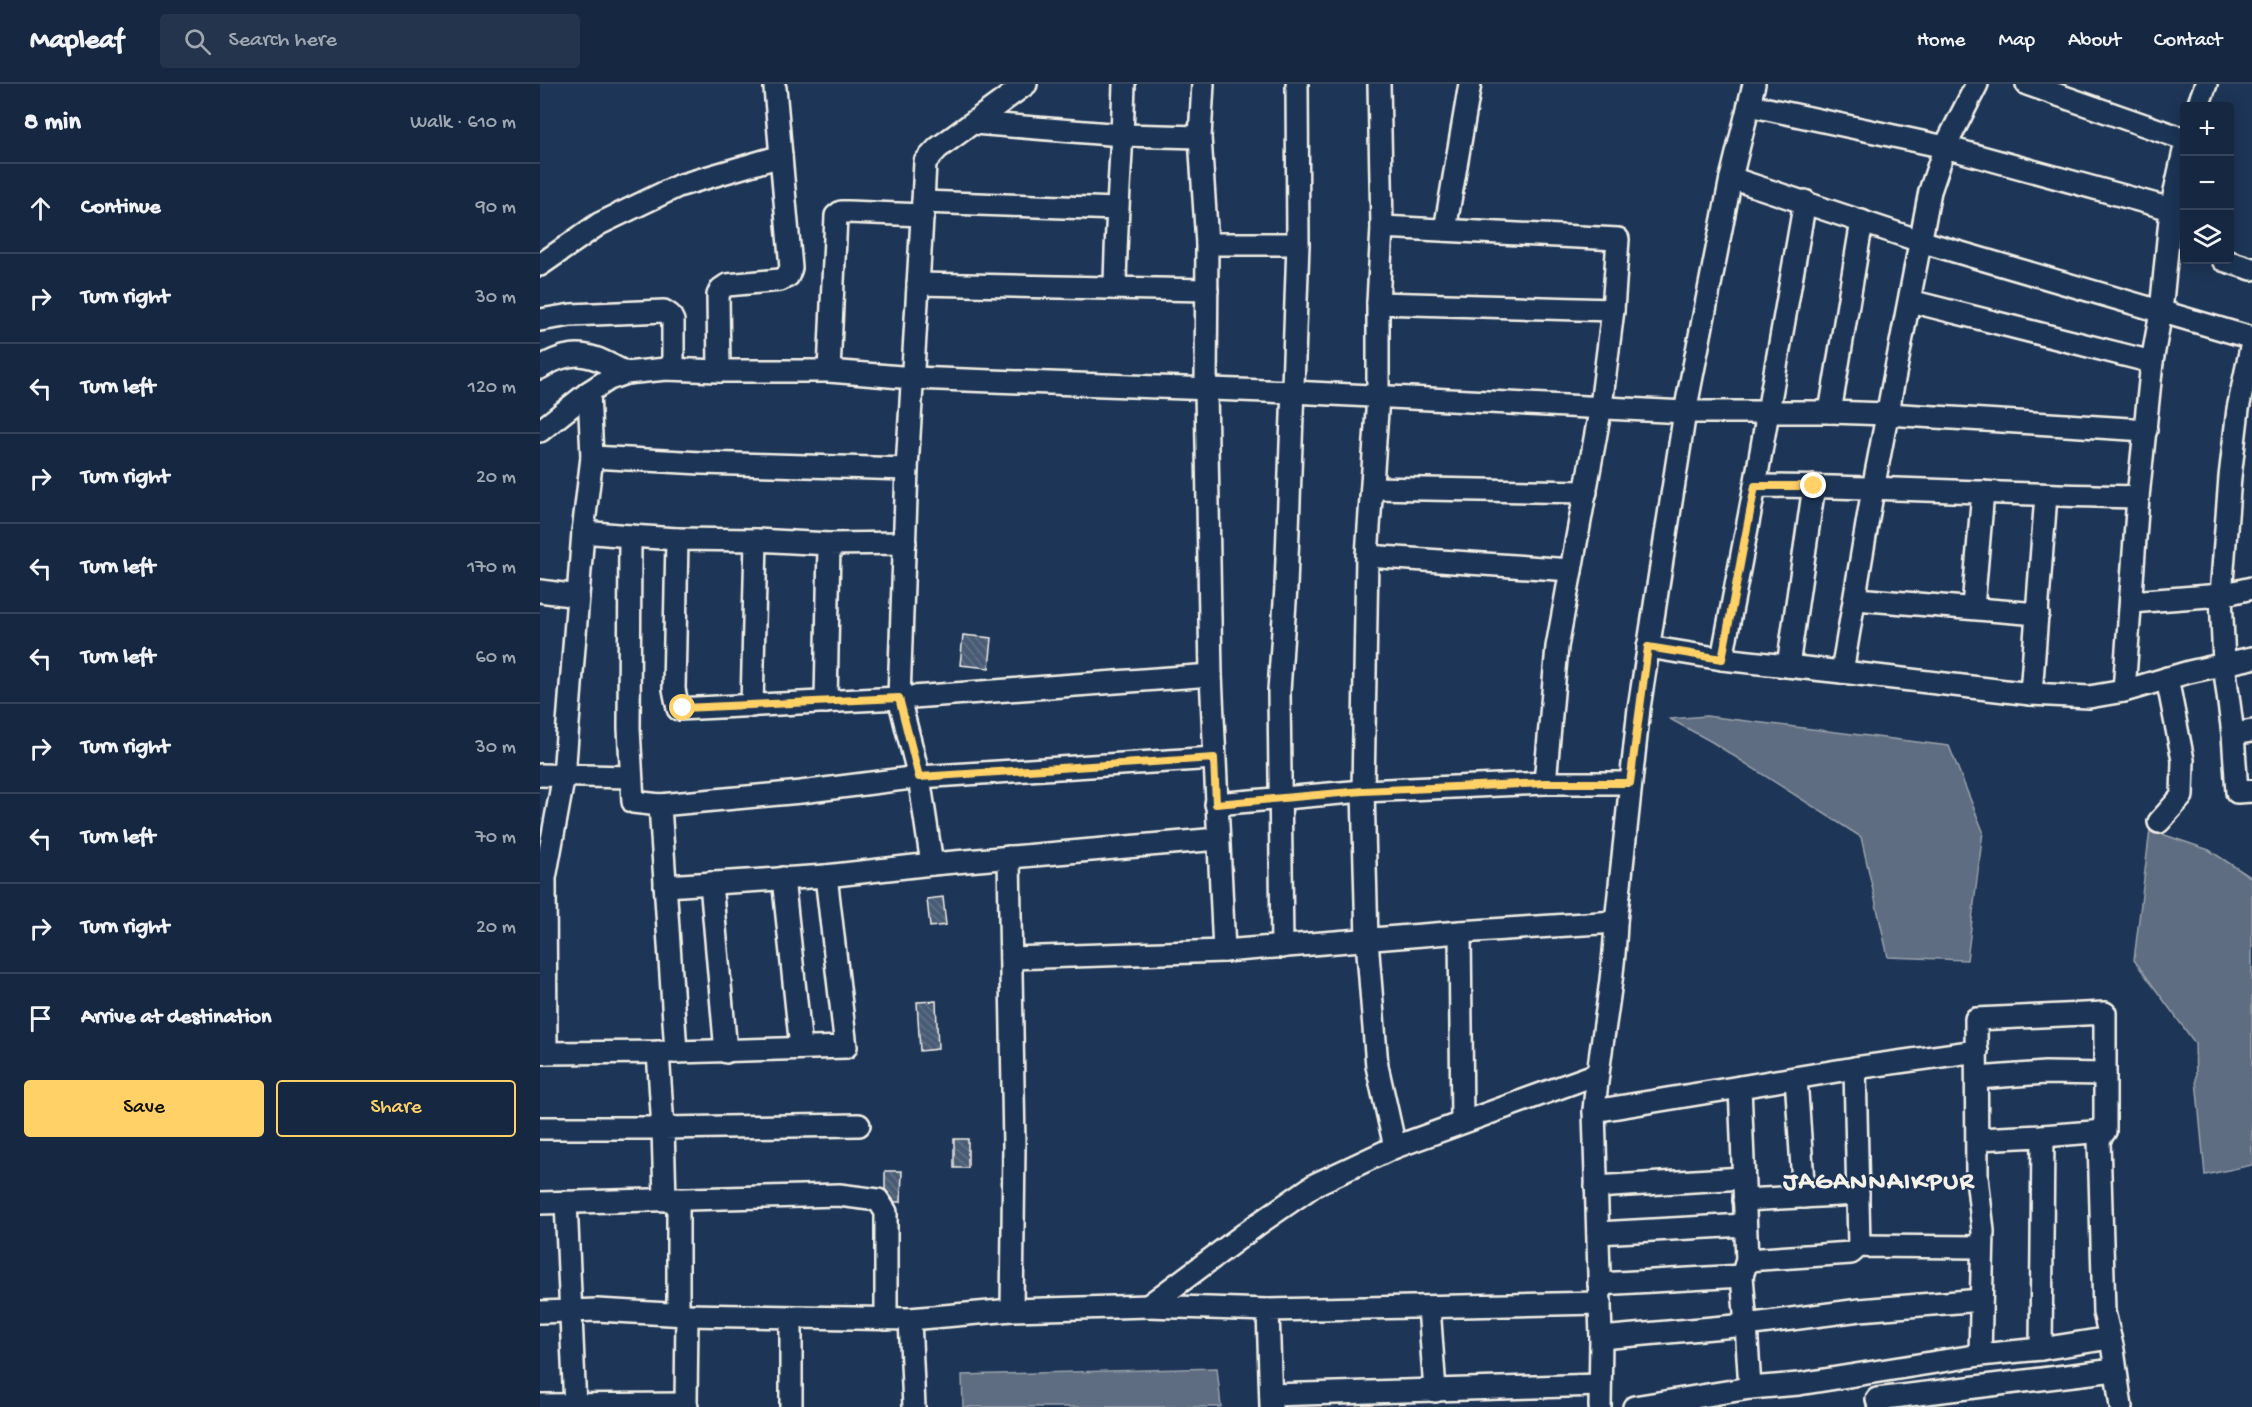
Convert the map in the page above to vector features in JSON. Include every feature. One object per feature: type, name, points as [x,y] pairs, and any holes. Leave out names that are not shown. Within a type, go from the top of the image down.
[{"type":"street","points":[[932,864],[919,777],[899,698],[907,469],[923,177],[926,162],[938,148],[1026,84]]},
{"type":"street","points":[[1115,288],[1124,84]]},
{"type":"street","points":[[1203,84],[1200,137],[1208,244],[1206,389],[1211,675],[1224,951]]},
{"type":"street","points":[[1282,947],[1279,691],[1286,587],[1298,244],[1297,84]]},
{"type":"street","points":[[1379,84],[1382,227],[1378,303],[1378,397],[1367,556],[1363,791],[1367,940],[1377,1066],[1395,1147]]},
{"type":"street","points":[[1445,230],[1470,84]]},
{"type":"street","points":[[1842,672],[1873,489],[1930,191],[1945,147],[1977,84]]},
{"type":"street","points":[[2027,84],[2180,138]]},
{"type":"street","points":[[2199,102],[2206,84]]},
{"type":"street","points":[[719,371],[718,295],[721,289],[727,285],[780,280],[788,276],[791,268],[775,88]]},
{"type":"street","points":[[1600,1407],[1601,1338],[1594,1111],[1615,949],[1630,783],[1684,412],[1731,178],[1752,90],[1945,147],[2171,209]]},
{"type":"street","points":[[974,123],[1122,135],[1200,137]]},
{"type":"street","points":[[540,265],[599,224],[678,186],[781,156]]},
{"type":"street","points":[[2124,691],[2138,497],[2152,362],[2177,245],[2171,209],[2183,156]]},
{"type":"street","points":[[1731,178],[1920,241],[2252,338]]},
{"type":"street","points":[[1722,659],[1769,412],[1805,201]]},
{"type":"street","points":[[829,370],[837,216],[841,212],[923,208],[1117,208]]},
{"type":"street","points":[[1830,412],[1862,221]]},
{"type":"street","points":[[1382,227],[1618,239],[1613,310],[1601,406],[1557,647],[1545,783]]},
{"type":"street","points":[[1208,244],[1298,244]]},
{"type":"street","points":[[2234,263],[2252,269]]},
{"type":"street","points":[[918,284],[1208,290]]},
{"type":"street","points":[[1910,302],[2152,362]]},
{"type":"street","points":[[1378,303],[1613,310]]},
{"type":"street","points":[[540,320],[571,315],[664,311],[673,321],[673,369]]},
{"type":"street","points":[[2252,344],[2238,409],[2221,595],[2224,664],[2242,733],[2237,792],[2252,791]]},
{"type":"street","points":[[540,368],[565,356],[582,354],[597,358],[626,374]]},
{"type":"street","points":[[540,431],[609,379],[626,374],[673,369],[829,370],[913,378],[1292,392],[1684,412],[1887,414],[2146,430]]},
{"type":"street","points":[[589,392],[592,457],[583,532],[564,775],[545,878],[543,1053],[726,1052],[846,1047],[826,876]]},
{"type":"street","points":[[592,457],[701,463],[907,469]]},
{"type":"street","points":[[1755,486],[2138,497]]},
{"type":"street","points":[[1788,666],[1814,486]]},
{"type":"street","points":[[1372,488],[1586,492]]},
{"type":"street","points":[[1973,607],[1983,492]]},
{"type":"street","points":[[2031,694],[2046,495]]},
{"type":"street","points":[[583,532],[677,539],[829,544],[905,543]]},
{"type":"street","points":[[630,536],[630,777],[633,802],[660,805],[801,792],[919,777],[1214,758]]},
{"type":"street","points":[[677,539],[674,689],[678,709],[899,698],[1211,675]]},
{"type":"street","points":[[752,706],[756,540]]},
{"type":"street","points":[[826,702],[829,544]]},
{"type":"street","points":[[1367,556],[1571,570]]},
{"type":"street","points":[[2131,602],[2221,595],[2252,588]]},
{"type":"street","points":[[540,591],[578,596]]},
{"type":"street","points":[[1856,598],[2038,614]]},
{"type":"street","points":[[1648,647],[1722,659],[2031,694],[2089,697],[2124,691],[2167,678],[2252,658]]},
{"type":"street","points":[[2159,822],[2182,796],[2183,760],[2167,678]]},
{"type":"street","points":[[540,775],[630,777]]},
{"type":"street","points":[[1216,804],[1363,791],[1545,783],[1630,783]]},
{"type":"street","points":[[540,1405],[686,1405],[682,1315],[663,1128],[667,1052],[660,805]]},
{"type":"street","points":[[664,886],[826,876],[1009,856],[1218,839]]},
{"type":"street","points":[[1009,856],[1014,1146],[1012,1310]]},
{"type":"street","points":[[783,878],[801,1048]]},
{"type":"street","points":[[711,884],[726,1052]]},
{"type":"street","points":[[1011,958],[1224,951],[1616,922]]},
{"type":"street","points":[[1460,932],[1462,1122]]},
{"type":"street","points":[[1980,1355],[1982,1247],[1977,1177],[1976,1019],[2105,1013],[2105,1131],[2099,1140],[2104,1312],[2121,1407]]},
{"type":"street","points":[[1594,1111],[1855,1068],[1977,1051]]},
{"type":"street","points":[[1855,1068],[1859,1246]]},
{"type":"street","points":[[1977,1078],[2044,1073],[2105,1074]]},
{"type":"street","points":[[1148,1306],[1316,1184],[1395,1147],[1597,1074]]},
{"type":"street","points":[[1796,1078],[1804,1197]]},
{"type":"street","points":[[1740,1087],[1746,1325],[1750,1388]]},
{"type":"street","points":[[540,1128],[859,1125]]},
{"type":"street","points":[[1978,1139],[2105,1131]]},
{"type":"street","points":[[2041,1349],[2043,1136]]},
{"type":"street","points":[[1596,1187],[1743,1178]]},
{"type":"street","points":[[1744,1200],[1858,1194]]},
{"type":"street","points":[[540,1203],[839,1195],[878,1200],[886,1212],[886,1318]]},
{"type":"street","points":[[566,1203],[575,1406]]},
{"type":"street","points":[[1598,1233],[1745,1225]]},
{"type":"street","points":[[540,1312],[910,1319],[1012,1310],[1148,1306],[1268,1310],[1429,1307],[1600,1293],[1745,1268],[1851,1253],[1859,1246],[1982,1247]]},
{"type":"street","points":[[1601,1338],[1746,1325],[1860,1310],[1982,1300]]},
{"type":"street","points":[[1429,1307],[1446,1396]]},
{"type":"street","points":[[1268,1310],[1271,1401],[1446,1396],[1600,1385]]},
{"type":"street","points":[[791,1317],[791,1407]]},
{"type":"street","points":[[910,1319],[914,1407]]},
{"type":"street","points":[[1634,1407],[1750,1388],[1799,1384],[1980,1355],[2041,1349],[2110,1338]]},
{"type":"street","points":[[1879,1407],[1877,1399],[2115,1370]]},
{"type":"water","points":[[1706,716],[1949,746],[1983,831],[1967,960],[1888,957],[1861,837],[1712,742],[1670,719]]},
{"type":"water","points":[[2150,830],[2209,850],[2252,878],[2252,1165],[2205,1175],[2195,1043],[2134,960]]},
{"type":"water","points":[[1217,1368],[1221,1407],[963,1407],[962,1375]]},
{"type":"building","points":[[963,635],[992,638],[989,668],[960,665]]},
{"type":"building","points":[[943,897],[946,925],[930,927],[927,899]]},
{"type":"building","points":[[936,1001],[938,1049],[920,1051],[917,1002]]},
{"type":"building","points":[[954,1139],[968,1139],[968,1168],[954,1168]]},
{"type":"building","points":[[885,1171],[902,1171],[901,1202],[895,1202],[885,1189]]},
{"type":"district","name":"JAGANNAIKPUR","points":[[1879,1179]]},
{"type":"route","points":[[683,708],[899,698],[919,777],[1214,758],[1216,804],[1363,791],[1545,783],[1630,783],[1648,647],[1722,659],[1755,486],[1814,486]]}]
